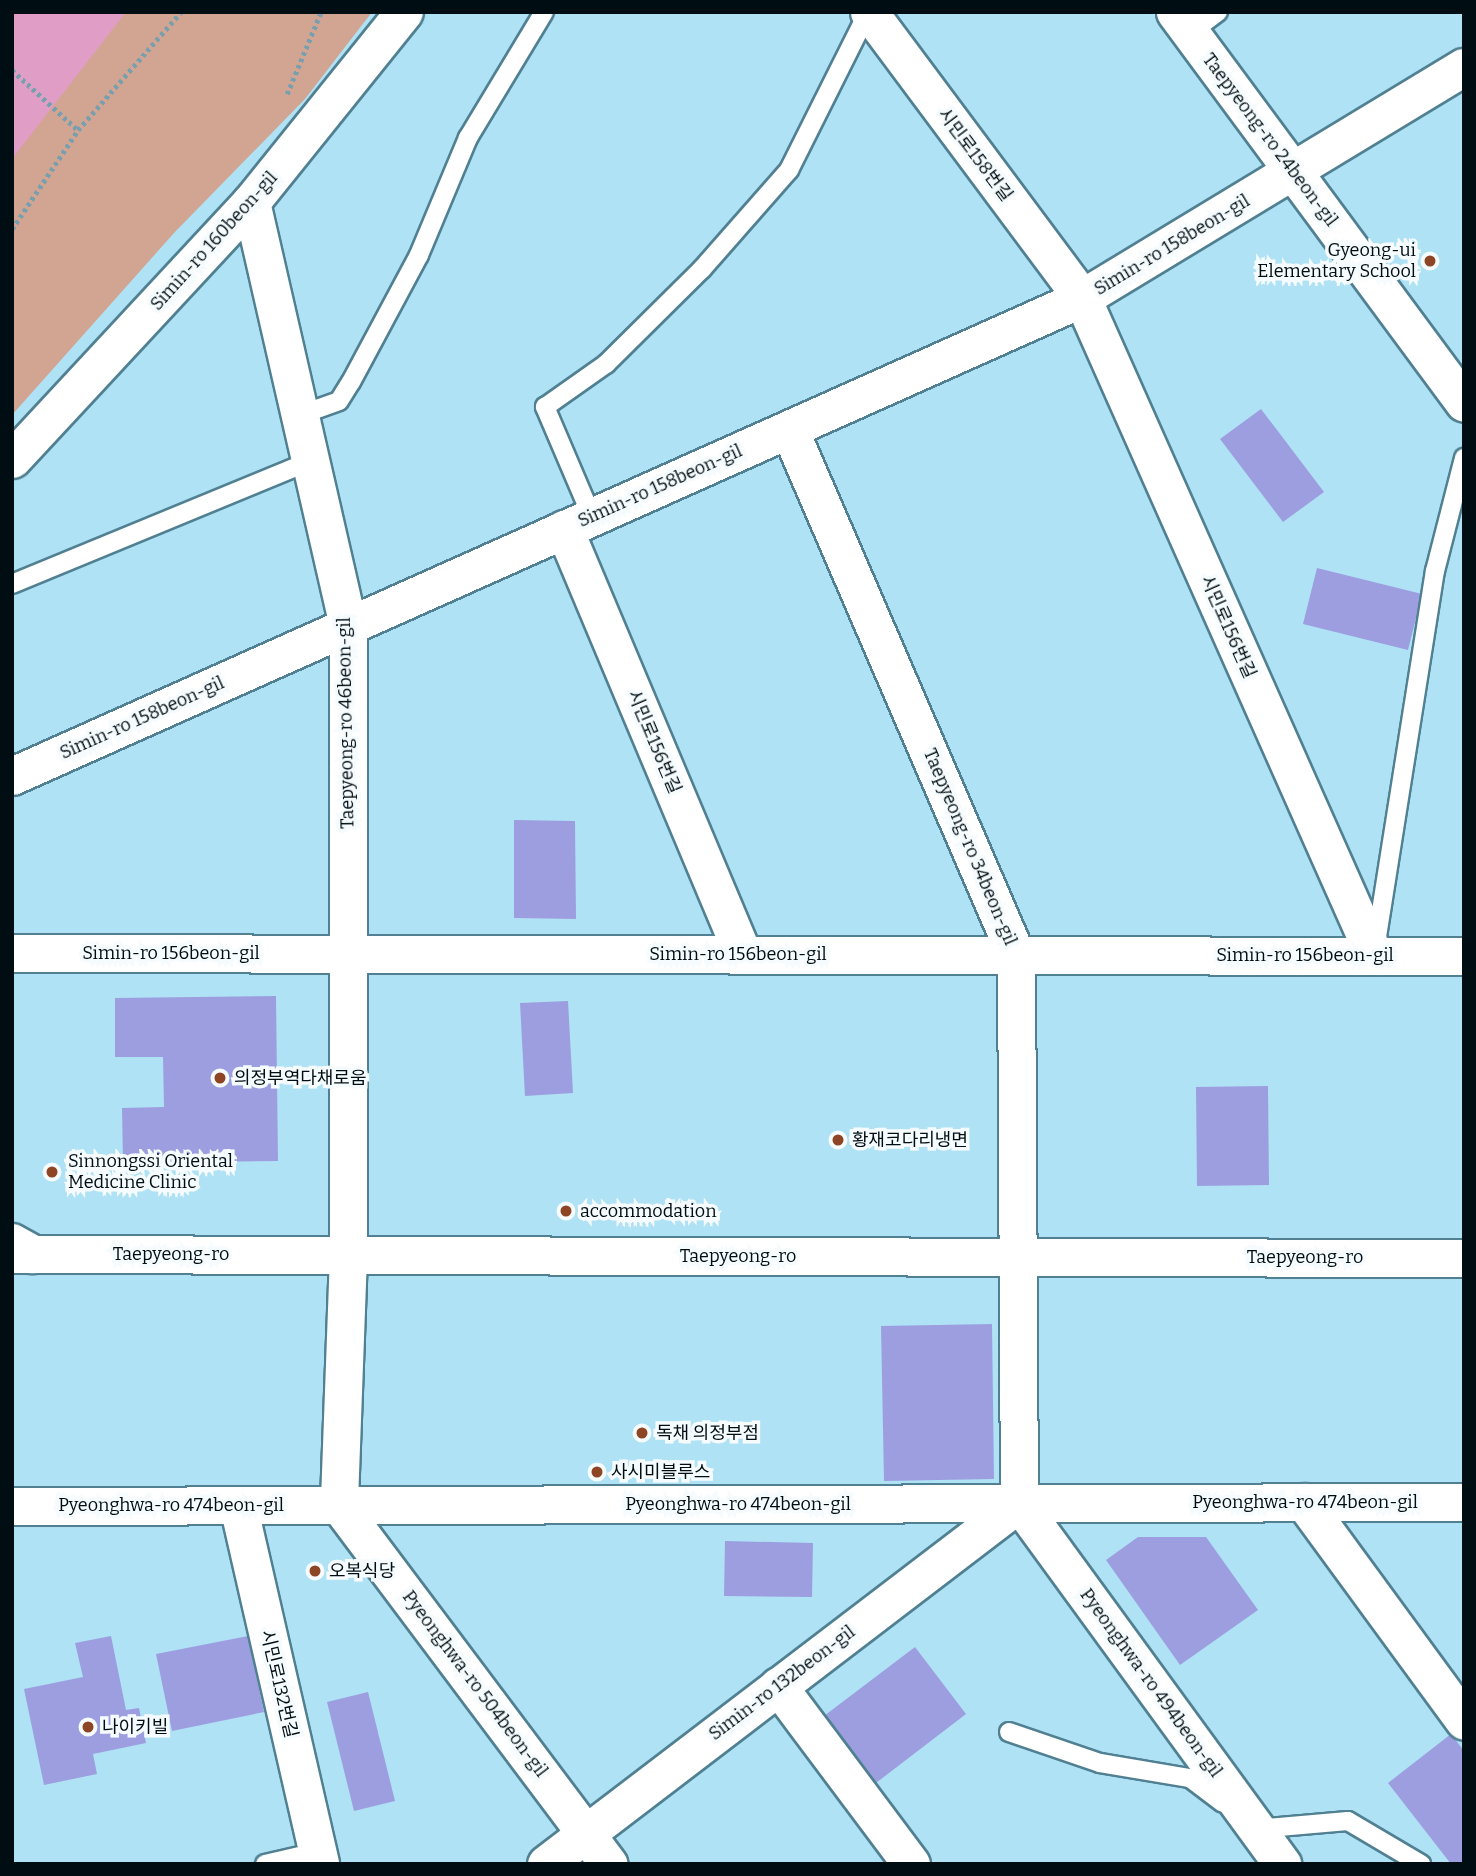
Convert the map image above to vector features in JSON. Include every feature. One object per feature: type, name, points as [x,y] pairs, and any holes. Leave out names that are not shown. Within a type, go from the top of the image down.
[{"type":"street","name":"Simin-ro 160beon-gil","points":[[12,459],[251,202],[404,12]]},
{"type":"street","name":"시민로158번길","points":[[868,12],[1083,298]]},
{"type":"street","name":"Taepyeong-ro 24beon-gil","points":[[1194,19],[1295,172],[1464,404]]},
{"type":"street","name":"Simin-ro 158beon-gil","points":[[12,776],[1083,298],[1295,172],[1464,67]]},
{"type":"street","name":"Taepyeong-ro 46beon-gil","points":[[251,202],[348,626],[348,1255],[339,1505]]},
{"type":"street","name":"시민로156번길","points":[[1083,298],[1374,956]]},
{"type":"street","name":"Taepyeong-ro 34beon-gil","points":[[789,429],[1016,955],[1019,1503]]},
{"type":"street","name":"시민로156번길","points":[[578,523],[743,954]]},
{"type":"street","name":"Simin-ro 156beon-gil","points":[[12,953],[1464,956]]},
{"type":"street","name":"Taepyeong-ro","points":[[17,1253],[1464,1258]]},
{"type":"street","points":[[1304,1502],[1464,1721]]},
{"type":"street","name":"Pyeonghwa-ro 474beon-gil","points":[[12,1506],[1464,1502]]},
{"type":"street","name":"Simin-ro 132beon-gil","points":[[546,1864],[1019,1503]]},
{"type":"street","name":"Pyeonghwa-ro 494beon-gil","points":[[1019,1503],[1283,1864]]},
{"type":"street","name":"시민로132번길","points":[[238,1505],[318,1858]]},
{"type":"street","name":"Pyeonghwa-ro 504beon-gil","points":[[339,1505],[609,1864]]},
{"type":"street","points":[[778,1686],[911,1864]]},
{"type":"lane","points":[[300,415],[339,401],[351,382],[419,255],[468,138],[544,12]]},
{"type":"lane","points":[[578,523],[545,407],[606,364],[702,269],[789,170],[868,12]]},
{"type":"lane","points":[[1374,956],[1435,571],[1464,458]]},
{"type":"lane","points":[[12,584],[311,461]]},
{"type":"lane","points":[[1009,1732],[1100,1763],[1190,1778],[1259,1832],[1348,1821],[1421,1864]]},
{"type":"lane","points":[[265,1864],[318,1858]]},
{"type":"path","points":[[12,229],[78,130],[181,12]]},
{"type":"path","points":[[12,70],[78,130]]},
{"type":"shaded area","points":[[12,12],[372,12],[305,99],[174,233],[12,415]]},
{"type":"shaded area","points":[[12,12],[126,12],[12,159]]},
{"type":"building","points":[[1261,409],[1324,492],[1283,522],[1220,439]]},
{"type":"building","points":[[1317,568],[1422,594],[1408,650],[1303,624]]},
{"type":"building","points":[[514,820],[575,821],[576,919],[514,918]]},
{"type":"building","name":"의정부역다채로움","points":[[276,996],[278,1161],[123,1163],[122,1108],[164,1107],[163,1057],[115,1057],[115,998]]},
{"type":"building","points":[[568,1001],[573,1093],[525,1096],[520,1003]]},
{"type":"building","points":[[1268,1086],[1269,1185],[1197,1186],[1196,1087]]},
{"type":"building","points":[[992,1324],[994,1479],[884,1481],[881,1326]]},
{"type":"building","points":[[1138,1537],[1206,1537],[1258,1610],[1180,1665],[1106,1560]]},
{"type":"building","points":[[725,1541],[813,1543],[812,1597],[724,1596]]},
{"type":"building","name":"나이키빌","points":[[111,1636],[126,1710],[139,1708],[146,1743],[93,1754],[97,1774],[44,1785],[24,1689],[83,1677],[75,1643]]},
{"type":"building","points":[[248,1636],[264,1712],[172,1731],[156,1654]]},
{"type":"building","points":[[915,1647],[966,1714],[872,1786],[820,1719]]},
{"type":"building","points":[[368,1692],[395,1801],[354,1811],[327,1702]]},
{"type":"building","points":[[1451,1734],[1464,1751],[1464,1861],[1460,1864],[1451,1864],[1388,1783]]},
{"type":"place","name":"Gyeong-ui Elementary School","points":[[1430,261]]},
{"type":"place","name":"의정부역다채로움","points":[[220,1078]]},
{"type":"place","name":"황재코다리냉면","points":[[838,1140]]},
{"type":"place","name":"Sinnongssi Oriental Medicine Clinic","points":[[52,1172]]},
{"type":"place","name":"accommodation","points":[[566,1211]]},
{"type":"place","name":"독채 의정부점","points":[[642,1433]]},
{"type":"place","name":"사시미블루스","points":[[597,1472]]},
{"type":"place","name":"오복식당","points":[[315,1571]]},
{"type":"place","name":"나이키빌","points":[[88,1727]]}]
